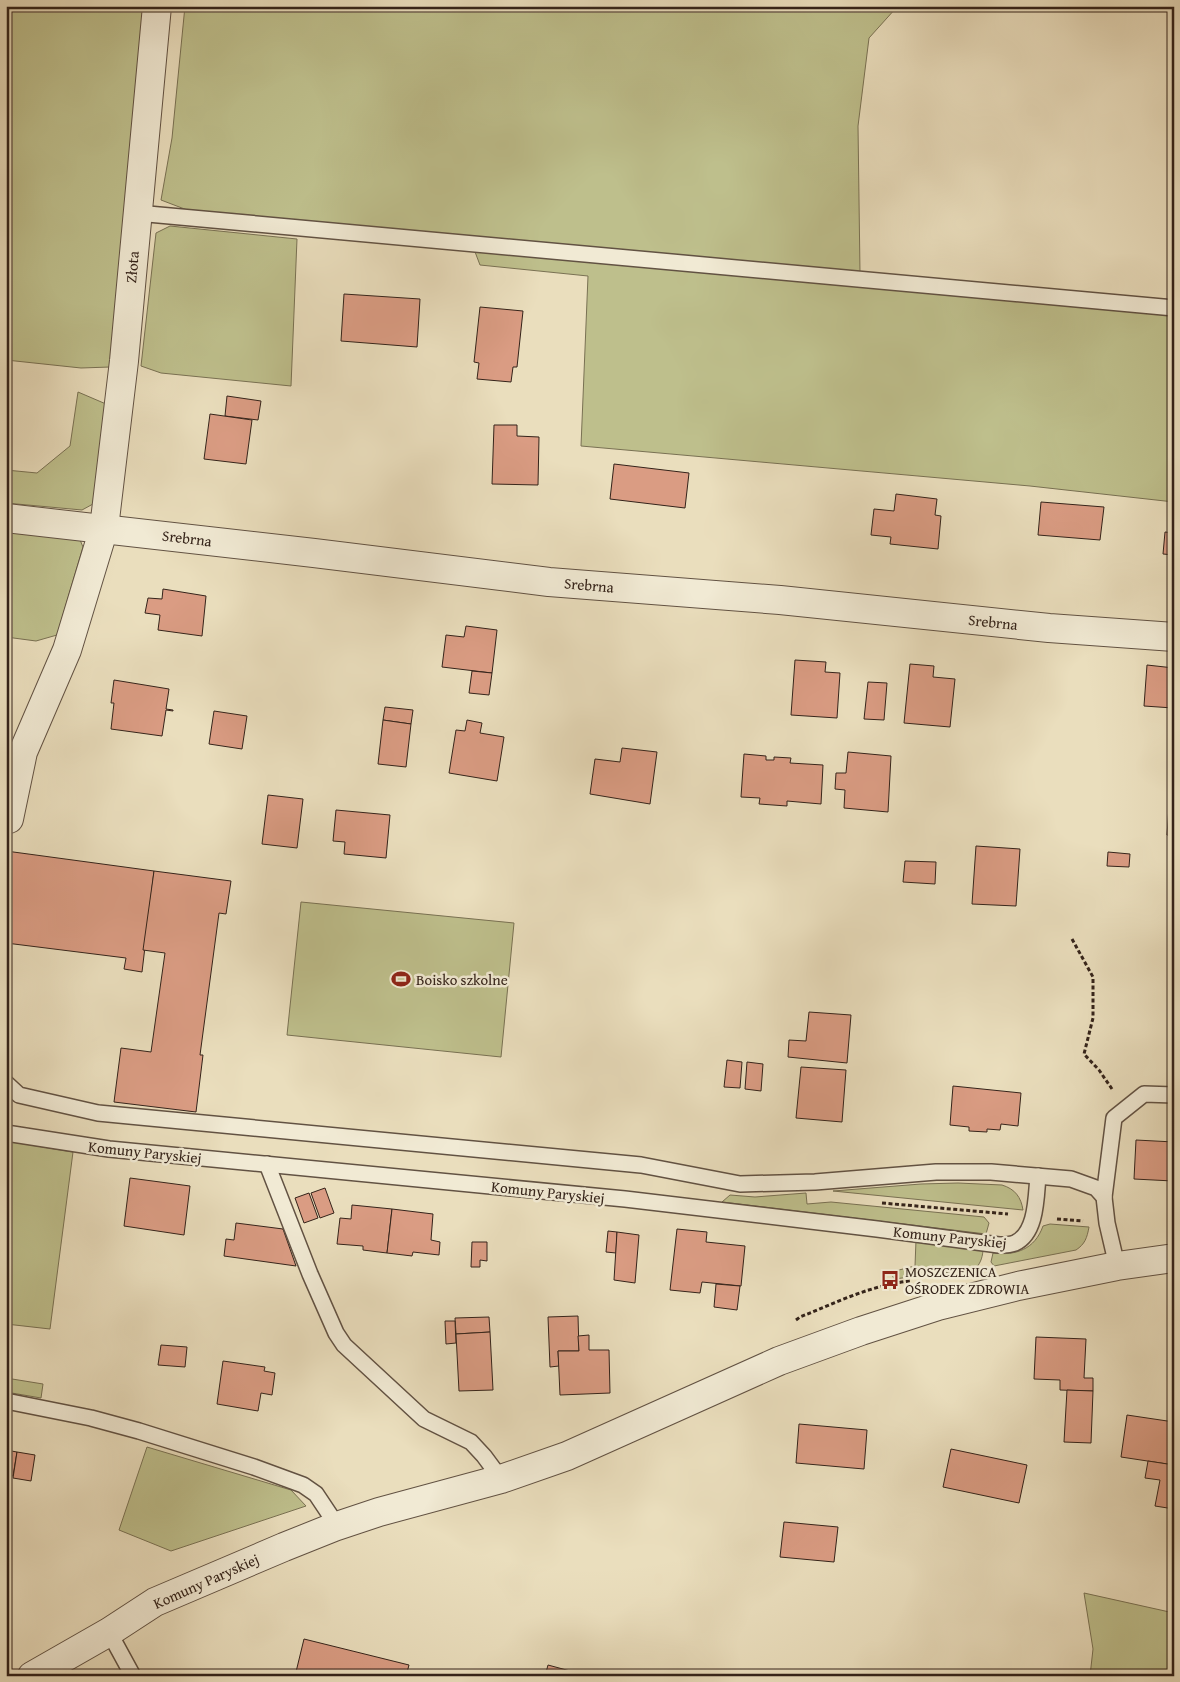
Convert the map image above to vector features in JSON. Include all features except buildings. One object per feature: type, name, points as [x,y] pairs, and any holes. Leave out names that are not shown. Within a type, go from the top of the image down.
[{"type":"street","name":"Złota","points":[[9,819],[23,752],[67,650],[104,528],[124,361],[157,6]]},
{"type":"street","name":"Srebrna","points":[[6,518],[104,528],[549,582],[780,600],[1049,628],[1174,637]]},
{"type":"street","name":"Komuny Paryskiej","points":[[32,1676],[109,1632],[154,1602],[334,1527],[405,1505],[501,1479],[567,1456],[779,1361],[861,1331],[938,1306],[1117,1266],[1174,1258]]},
{"type":"lane","points":[[137,213],[1174,308]]},
{"type":"lane","points":[[6,1083],[19,1095],[98,1113],[641,1165],[740,1184],[815,1182],[936,1172],[991,1172],[1086,1183],[1096,1188],[1104,1197]]},
{"type":"lane","points":[[1117,1266],[1107,1223],[1104,1197],[1114,1118],[1144,1094],[1174,1095]]},
{"type":"lane","name":"Komuny Paryskiej","points":[[6,1133],[108,1149],[625,1199],[999,1245],[1014,1244],[1022,1238],[1034,1217],[1038,1176]]},
{"type":"lane","points":[[267,1164],[310,1274],[336,1333],[344,1345],[424,1419],[471,1442],[501,1479]]},
{"type":"lane","points":[[6,1401],[91,1418],[139,1431],[254,1467],[303,1485],[316,1494],[330,1515],[334,1527]]},
{"type":"lane","points":[[109,1632],[133,1676]]},
{"type":"path","points":[[1072,939],[1093,977],[1093,1018],[1084,1054],[1099,1070],[1126,1108]]},
{"type":"path","points":[[882,1203],[1107,1223]]},
{"type":"green space","points":[[6,6],[148,6],[110,367],[81,368],[6,360]]},
{"type":"green space","points":[[185,6],[903,6],[896,8],[869,38],[858,126],[860,273],[1174,300],[1174,502],[1030,486],[581,446],[588,276],[480,265],[469,236],[195,213],[161,200],[172,138]]},
{"type":"green space","points":[[170,226],[297,239],[291,386],[161,373],[141,366],[156,233]]},
{"type":"green space","points":[[78,392],[106,404],[93,504],[82,510],[6,503],[6,470],[37,473],[70,446]]},
{"type":"green space","points":[[6,528],[78,535],[83,547],[57,635],[36,641],[6,637]]},
{"type":"green space","name":"Boisko szkolne","points":[[301,902],[514,923],[501,1057],[287,1035]]},
{"type":"green space","points":[[6,1141],[73,1152],[50,1329],[6,1324]]},
{"type":"green space","points":[[921,1184],[1002,1185],[1007,1187],[1017,1194],[1023,1210],[833,1191]]},
{"type":"green space","points":[[806,1193],[807,1204],[831,1202],[984,1217],[989,1223],[986,1234],[722,1202],[730,1195],[755,1197]]},
{"type":"green space","points":[[1050,1224],[1089,1227],[1085,1240],[1076,1250],[994,1266],[991,1262],[993,1253],[1017,1252],[1024,1249],[1035,1240],[1043,1226]]},
{"type":"green space","points":[[918,1238],[983,1251],[981,1259],[975,1269],[894,1279],[891,1272],[915,1266],[916,1240]]},
{"type":"green space","points":[[6,1378],[43,1384],[41,1398],[6,1392]]},
{"type":"green space","points":[[147,1447],[291,1490],[306,1506],[171,1551],[119,1530]]},
{"type":"green space","points":[[1084,1593],[1174,1613],[1174,1676],[1090,1676],[1093,1649]]},
{"type":"place","name":"Boisko szkolne","points":[[401,979]]},
{"type":"place","name":"MOSZCZENICA OŚRODEK ZDROWIA","points":[[890,1280]]}]
